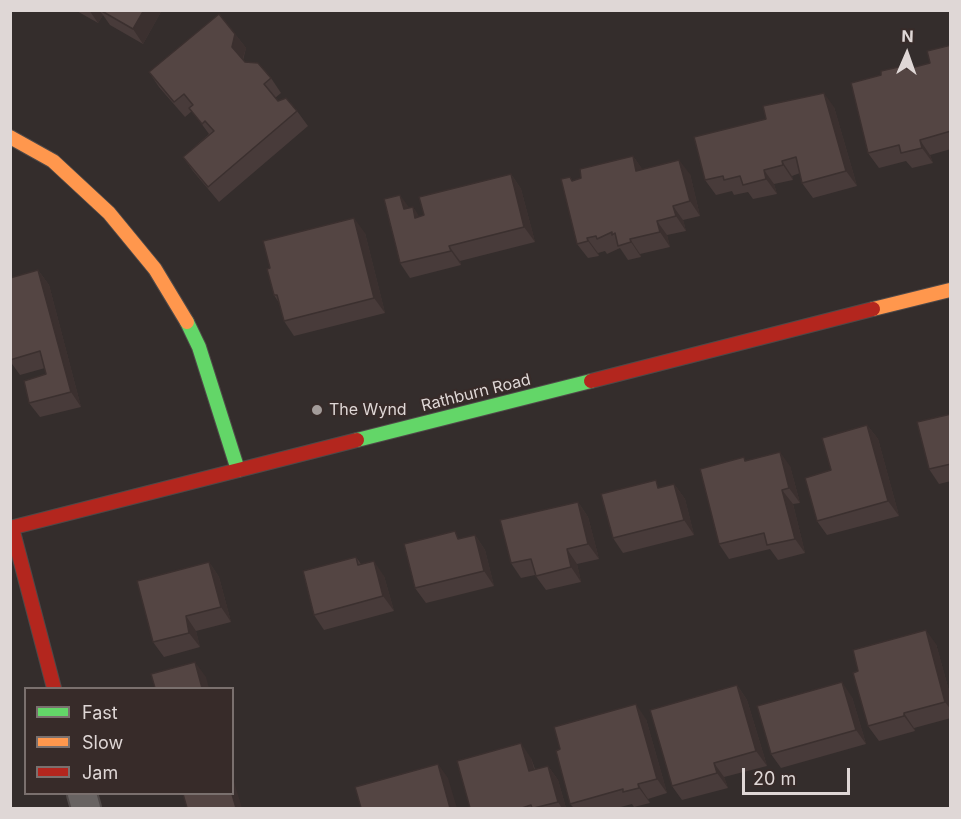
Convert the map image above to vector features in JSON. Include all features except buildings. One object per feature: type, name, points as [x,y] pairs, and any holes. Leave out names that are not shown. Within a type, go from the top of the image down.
[{"type":"street","points":[[10,137],[53,161],[109,213],[155,269],[180,308],[199,347],[238,470]]},
{"type":"street","name":"Rathburn Road","points":[[11,528],[951,290]]},
{"type":"street","points":[[11,528],[54,687]]},
{"type":"traffic: fast","points":[[187,322],[199,347],[238,470]]},
{"type":"traffic: fast","points":[[357,440],[591,381]]},
{"type":"traffic: slow","points":[[10,137],[53,161],[109,213],[155,269],[187,322]]},
{"type":"traffic: slow","points":[[873,309],[950,290]]},
{"type":"traffic: jam","points":[[591,381],[873,309]]},
{"type":"traffic: jam","points":[[10,528],[357,440]]},
{"type":"traffic: jam","points":[[12,528],[54,687]]},
{"type":"place","name":"The Wynd","points":[[317,410]]}]
